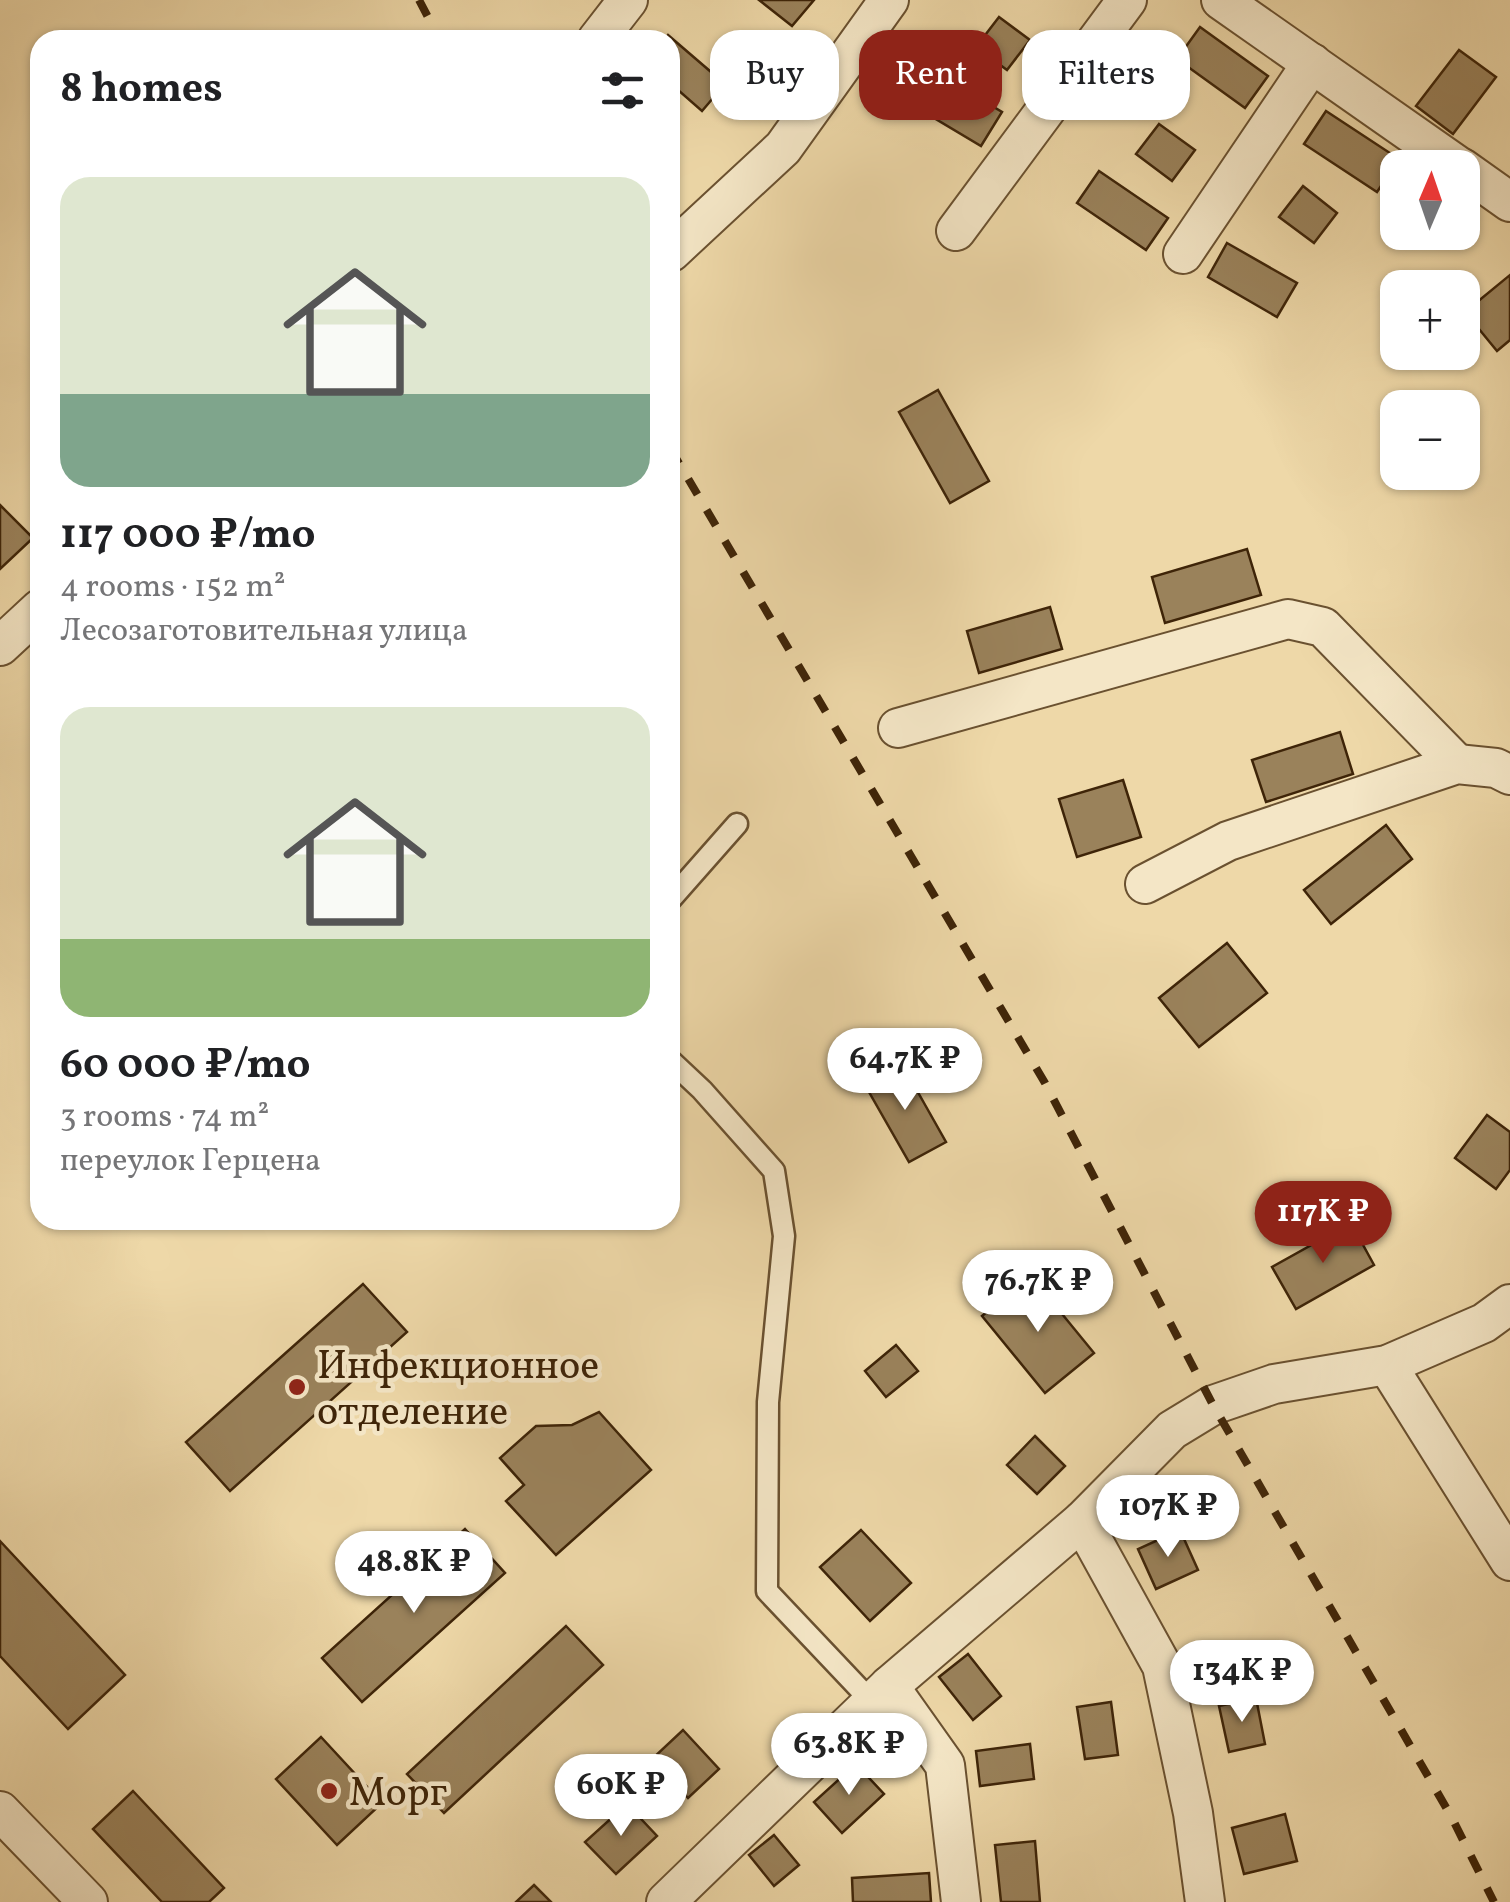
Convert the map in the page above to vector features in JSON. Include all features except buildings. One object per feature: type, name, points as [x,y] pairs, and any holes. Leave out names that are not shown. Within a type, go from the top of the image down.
[{"type":"street","points":[[605,30],[628,0]]},
{"type":"street","points":[[680,244],[783,148],[889,0]]},
{"type":"street","points":[[956,231],[1127,0]]},
{"type":"street","points":[[1221,0],[1436,150]]},
{"type":"street","points":[[1183,254],[1312,63]]},
{"type":"street","points":[[1480,181],[1510,202]]},
{"type":"street","points":[[0,646],[30,618]]},
{"type":"street","points":[[898,728],[1288,618],[1323,628],[1457,764]]},
{"type":"street","points":[[1145,884],[1228,841],[1457,764],[1496,768],[1510,775]]},
{"type":"street","points":[[666,1902],[880,1694],[1082,1521],[1172,1430],[1213,1405],[1274,1384],[1387,1365],[1484,1323],[1510,1304]]},
{"type":"street","points":[[1387,1365],[1510,1562]]},
{"type":"street","points":[[1082,1521],[1162,1666],[1193,1814],[1205,1902]]},
{"type":"street","points":[[880,1694],[945,1764],[962,1902]]},
{"type":"street","points":[[0,1811],[88,1902]]},
{"type":"lane","points":[[680,889],[738,824]]},
{"type":"lane","points":[[680,1069],[774,1171],[784,1236],[768,1402],[767,1591],[880,1694]]},
{"type":"railway","points":[[419,0],[435,30]]},
{"type":"railway","points":[[680,465],[1045,1083],[1213,1405],[1451,1816],[1494,1902]]},
{"type":"place","name":"Инфекционное отделение","points":[[297,1387]]},
{"type":"place","name":"Морг","points":[[329,1791]]}]
